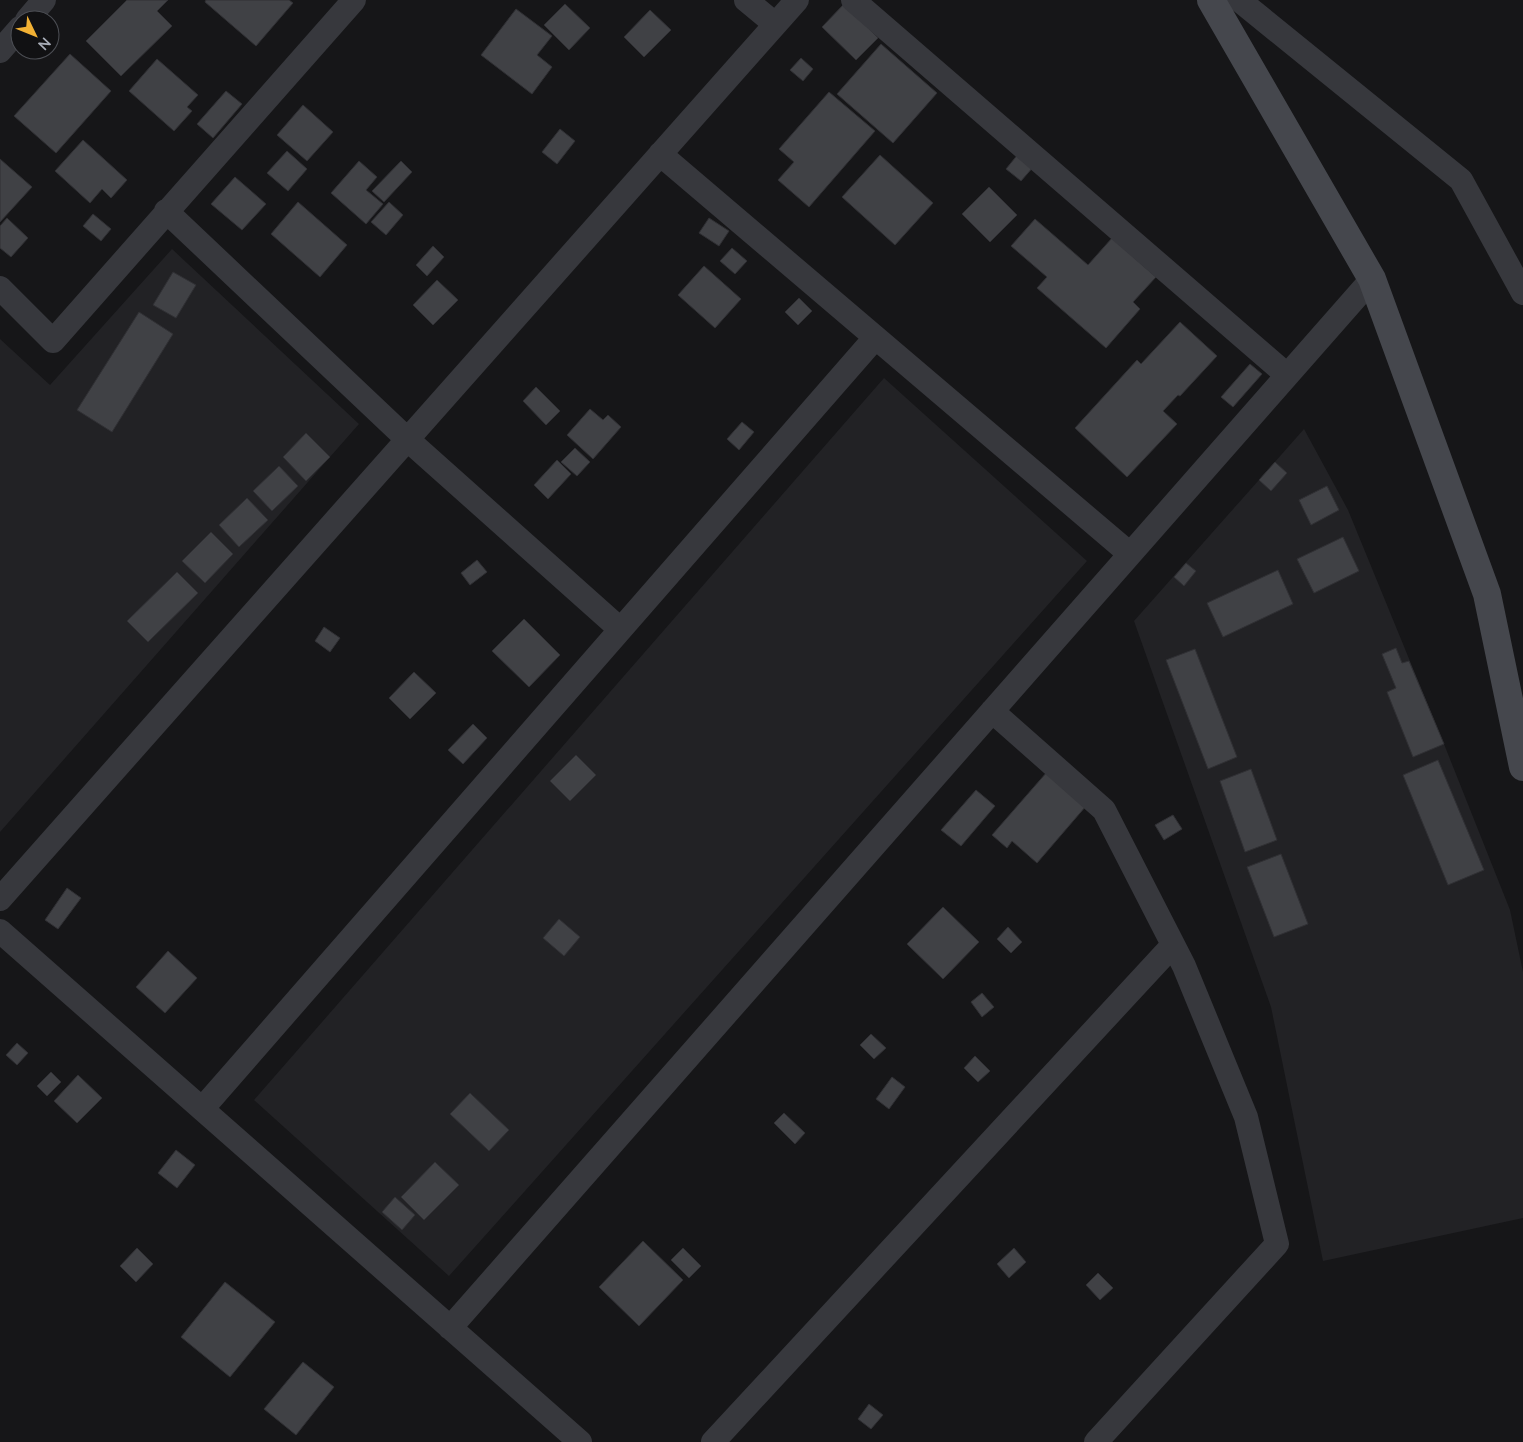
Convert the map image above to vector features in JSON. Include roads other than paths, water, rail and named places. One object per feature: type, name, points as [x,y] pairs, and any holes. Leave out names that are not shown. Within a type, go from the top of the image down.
[{"type":"main road","points":[[1211,0],[1372,279],[1487,594],[1523,767]]},
{"type":"street","points":[[35,10],[44,0]]},
{"type":"street","points":[[0,288],[53,341],[354,0]]},
{"type":"street","points":[[746,0],[775,24]]},
{"type":"street","points":[[0,899],[797,0]]},
{"type":"street","points":[[853,0],[1287,375]]},
{"type":"street","points":[[1239,0],[1461,180],[1523,293]]},
{"type":"street","points":[[0,51],[10,40]]},
{"type":"street","points":[[660,154],[1130,554]]},
{"type":"street","points":[[166,211],[407,439],[620,629]]},
{"type":"street","points":[[450,1328],[1372,279]]},
{"type":"street","points":[[202,1109],[875,338]]},
{"type":"street","points":[[992,711],[1104,810],[1184,966],[1246,1116],[1277,1244],[1096,1442]]},
{"type":"street","points":[[0,931],[580,1442]]},
{"type":"street","points":[[713,1442],[1173,944]]}]
